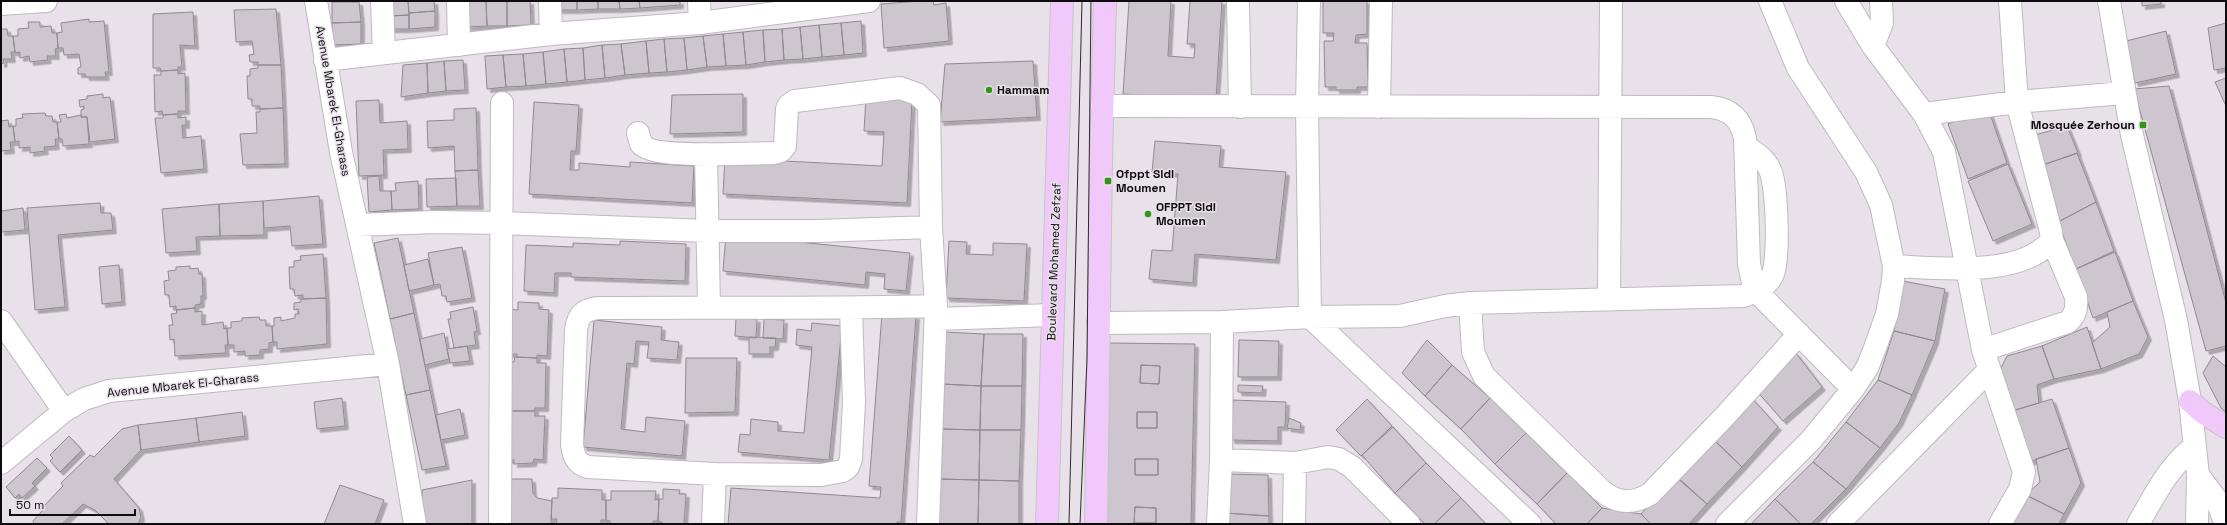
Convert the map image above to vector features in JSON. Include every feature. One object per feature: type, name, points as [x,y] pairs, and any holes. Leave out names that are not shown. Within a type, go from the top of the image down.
[{"type":"main road","name":"Boulevard Mohamed Zefzaf","points":[[1047,524],[1062,1]]},
{"type":"main road","points":[[1096,524],[1098,323],[1105,1]]},
{"type":"main road","points":[[2190,401],[2202,412],[2226,427]]},
{"type":"street","points":[[1,4],[46,1]]},
{"type":"street","name":"Avenue Mbarek El-Gharass","points":[[316,1],[325,60],[357,225],[388,364],[415,524]]},
{"type":"street","points":[[382,1],[384,54]]},
{"type":"street","points":[[458,1],[459,45]]},
{"type":"street","points":[[550,1],[551,34]]},
{"type":"street","points":[[699,1],[700,23]]},
{"type":"street","points":[[325,60],[551,34],[700,23],[790,6],[869,1]]},
{"type":"street","points":[[1238,1],[1240,107]]},
{"type":"street","points":[[1309,1],[1307,107],[1310,317],[1530,524]]},
{"type":"street","points":[[1378,107],[1381,1]]},
{"type":"street","points":[[1609,300],[1611,1]]},
{"type":"street","points":[[1727,524],[1811,440],[1853,389],[1867,368],[1887,314],[1894,266],[1881,205],[1866,172],[1798,68],[1786,44],[1770,1]]},
{"type":"street","points":[[1846,1],[1873,46],[1924,114],[1939,141],[1949,170],[1986,360],[2024,472],[2020,490],[2000,524]]},
{"type":"street","points":[[1873,46],[1882,23],[1881,1]]},
{"type":"street","points":[[1838,524],[1986,360],[2068,322],[2074,315],[2077,307],[2076,297],[2052,240],[2017,102],[2010,1]]},
{"type":"street","points":[[2109,1],[2132,135],[2176,320],[2190,401],[2198,475],[2197,524]]},
{"type":"street","points":[[638,133],[641,144],[650,151],[706,154],[774,153],[781,151],[785,146],[787,109],[789,105],[795,101],[900,88],[908,89],[923,98],[929,105],[931,227],[936,313],[928,524]]},
{"type":"street","points":[[1924,114],[2017,102],[2124,93]]},
{"type":"street","points":[[500,524],[503,223],[502,103]]},
{"type":"street","points":[[1102,106],[1719,108],[1727,111],[1739,122],[1743,129],[1746,147],[1750,264],[1753,282],[1757,290],[1853,389]]},
{"type":"street","points":[[706,154],[709,307]]},
{"type":"street","points":[[357,225],[435,222],[503,223],[708,231],[818,231],[931,227]]},
{"type":"street","points":[[1894,266],[1968,269],[2019,261],[2046,246],[2052,240]]},
{"type":"street","points":[[1098,323],[1222,322],[1310,317],[1400,316],[1445,306],[1470,303],[1734,297],[1757,290]]},
{"type":"street","points":[[1470,303],[1473,352],[1484,376],[1602,491],[1617,500],[1625,502],[1634,501],[1650,494],[1725,416],[1799,334]]},
{"type":"street","points":[[851,308],[854,402],[851,459],[848,467],[840,473],[821,475],[715,474],[588,467],[583,466],[576,460],[572,444],[576,330],[581,314],[587,310],[598,308],[709,307],[851,308],[936,313],[1052,315]]},
{"type":"street","points":[[1,321],[64,411]]},
{"type":"street","points":[[1218,524],[1221,460],[1222,322]]},
{"type":"street","name":"Avenue Mbarek El-Gharass","points":[[1,463],[64,411],[84,399],[109,391],[388,364]]},
{"type":"street","points":[[2138,524],[2164,477],[2184,455],[2195,446]]},
{"type":"street","points":[[1221,460],[1295,463],[1328,457],[1344,461],[1352,467],[1408,524]]},
{"type":"street","points":[[1294,524],[1295,463]]},
{"type":"street","points":[[713,524],[715,474]]},
{"type":"street","points":[[2198,475],[2216,499],[2226,524]]},
{"type":"building","points":[[388,1],[408,1],[409,15],[389,16]]},
{"type":"building","points":[[408,1],[434,1],[435,11],[409,13]]},
{"type":"building","points":[[466,1],[486,1],[487,26],[467,27]]},
{"type":"building","points":[[486,1],[507,1],[507,26],[487,26]]},
{"type":"building","points":[[507,1],[530,1],[531,25],[507,26]]},
{"type":"building","points":[[555,1],[577,1],[577,10],[555,10]]},
{"type":"building","points":[[577,1],[598,1],[598,9],[577,10]]},
{"type":"building","points":[[598,1],[619,1],[620,9],[598,9]]},
{"type":"building","points":[[619,1],[639,1],[640,8],[620,9]]},
{"type":"building","points":[[639,1],[680,1],[680,5],[640,8]]},
{"type":"building","points":[[933,1],[934,5],[946,3],[949,41],[884,48],[881,4]]},
{"type":"building","points":[[1129,1],[1171,1],[1168,56],[1194,58],[1195,44],[1187,44],[1190,1],[1222,1],[1216,99],[1123,94]]},
{"type":"building","points":[[1323,1],[1367,1],[1367,34],[1356,35],[1355,43],[1367,43],[1368,87],[1357,87],[1357,90],[1336,90],[1336,87],[1325,87],[1324,41],[1333,41],[1334,33],[1323,33]]},
{"type":"building","points":[[2142,1],[2161,1],[2161,4],[2142,6]]},
{"type":"building","points":[[332,2],[359,2],[361,22],[332,23]]},
{"type":"building","points":[[276,9],[281,65],[258,65],[258,62],[250,62],[249,55],[254,54],[252,41],[236,42],[234,10]]},
{"type":"building","points":[[435,11],[435,27],[409,29],[409,13]]},
{"type":"building","points":[[193,12],[195,46],[180,45],[182,67],[178,67],[178,70],[161,71],[160,68],[153,68],[153,14]]},
{"type":"building","points":[[409,15],[409,29],[390,29],[389,16]]},
{"type":"building","points":[[89,19],[89,22],[104,21],[109,72],[105,72],[106,77],[86,77],[85,74],[78,74],[78,68],[81,67],[79,54],[64,55],[63,48],[58,48],[57,33],[62,32],[61,23]]},
{"type":"building","points":[[861,21],[863,53],[844,55],[841,23]]},
{"type":"building","points":[[28,22],[40,22],[40,27],[51,26],[52,33],[57,33],[58,48],[55,49],[56,56],[47,56],[48,60],[30,62],[29,56],[20,58],[20,52],[15,53],[13,36],[18,36],[18,29],[29,28]]},
{"type":"building","points":[[361,22],[361,44],[333,45],[332,23]]},
{"type":"building","points":[[841,23],[844,55],[822,57],[819,25]]},
{"type":"building","points":[[2226,23],[2226,68],[2214,70],[2208,28]]},
{"type":"building","points":[[819,25],[822,57],[803,59],[800,27]]},
{"type":"building","points":[[800,27],[803,59],[784,60],[782,29]]},
{"type":"building","points":[[1,29],[7,29],[8,36],[13,36],[15,52],[11,52],[12,59],[3,59],[4,63],[1,64]]},
{"type":"building","points":[[782,29],[784,60],[765,62],[763,30]]},
{"type":"building","points":[[763,30],[765,62],[746,65],[743,32]]},
{"type":"building","points":[[2166,31],[2176,74],[2135,83],[2126,41]]},
{"type":"building","points":[[743,32],[746,65],[726,66],[723,34]]},
{"type":"building","points":[[723,34],[726,66],[707,67],[703,36]]},
{"type":"building","points":[[703,36],[707,67],[687,70],[684,38]]},
{"type":"building","points":[[684,38],[687,70],[667,72],[664,39]]},
{"type":"building","points":[[664,39],[667,72],[649,73],[646,41]]},
{"type":"building","points":[[646,41],[649,73],[625,75],[621,44]]},
{"type":"building","points":[[621,44],[625,75],[605,78],[602,45]]},
{"type":"building","points":[[602,45],[605,78],[585,80],[583,48]]},
{"type":"building","points":[[583,48],[585,80],[567,82],[564,49]]},
{"type":"building","points":[[564,49],[567,82],[546,84],[543,52]]},
{"type":"building","points":[[543,52],[546,84],[526,86],[523,54]]},
{"type":"building","points":[[523,54],[526,86],[506,87],[503,55]]},
{"type":"building","points":[[503,55],[506,87],[487,89],[485,56]]},
{"type":"building","points":[[463,60],[465,90],[446,91],[444,61]]},
{"type":"building","points":[[444,61],[446,91],[428,93],[427,63]]},
{"type":"building","name":"Hammam","points":[[1033,61],[1037,117],[940,122],[945,64]]},
{"type":"building","points":[[427,63],[428,93],[401,97],[403,65]]},
{"type":"building","points":[[258,65],[281,65],[283,108],[260,109],[260,106],[252,106],[252,99],[248,99],[247,76],[250,76],[250,69],[258,68]]},
{"type":"building","points":[[178,70],[178,74],[185,73],[186,111],[178,111],[178,114],[163,115],[162,111],[155,112],[154,75],[161,75],[161,71]]},
{"type":"building","points":[[2226,78],[2226,106],[2215,82]]},
{"type":"building","points":[[2169,86],[2226,303],[2226,346],[2206,351],[2134,89]]},
{"type":"building","points":[[103,94],[103,98],[110,97],[115,139],[90,142],[87,117],[81,117],[81,110],[84,109],[84,106],[80,107],[79,100],[87,99],[87,96]]},
{"type":"building","points":[[743,94],[743,132],[670,134],[672,95]]},
{"type":"building","points":[[866,97],[912,100],[907,203],[723,194],[725,158],[882,166],[884,132],[864,131]]},
{"type":"building","points":[[379,100],[380,123],[407,121],[408,149],[383,150],[384,175],[359,176],[356,101]]},
{"type":"building","points":[[534,102],[579,105],[576,151],[571,151],[570,170],[579,170],[579,163],[630,167],[630,162],[694,166],[692,203],[529,194]]},
{"type":"building","points":[[283,108],[285,164],[243,165],[240,134],[257,133],[256,112],[260,112],[260,109]]},
{"type":"building","points":[[476,108],[478,170],[455,171],[454,146],[428,148],[427,121],[454,120],[454,109]]},
{"type":"building","points":[[1988,108],[2007,163],[1968,179],[1948,124]]},
{"type":"building","points":[[45,113],[46,116],[52,116],[53,122],[57,122],[59,139],[55,139],[56,146],[44,147],[45,151],[30,153],[30,147],[19,148],[19,141],[15,142],[13,126],[16,126],[16,119],[23,118],[22,114]]},
{"type":"building","points":[[66,114],[67,118],[81,115],[81,117],[87,117],[89,144],[63,146],[62,139],[59,139],[57,122],[61,122],[59,115]]},
{"type":"building","points":[[178,114],[178,118],[186,117],[186,125],[182,125],[183,138],[201,136],[204,169],[161,173],[155,118],[163,118],[163,115]]},
{"type":"building","points":[[8,120],[9,127],[13,126],[15,142],[10,142],[11,150],[1,151],[1,121]]},
{"type":"building","points":[[2067,126],[2078,153],[2037,167],[2028,137]]},
{"type":"building","points":[[1155,141],[1221,146],[1219,167],[1286,172],[1276,260],[1195,254],[1193,283],[1149,279],[1152,250],[1172,251],[1178,174],[1152,172]]},
{"type":"building","points":[[2077,153],[2096,202],[2058,222],[2037,167]]},
{"type":"building","points":[[2008,164],[2032,224],[1993,241],[1968,181]]},
{"type":"building","points":[[478,170],[480,206],[457,206],[455,171]]},
{"type":"building","points":[[379,176],[380,191],[391,191],[392,210],[369,212],[367,177]]},
{"type":"building","points":[[456,178],[457,206],[427,207],[426,179]]},
{"type":"building","points":[[418,181],[419,209],[392,210],[391,191],[396,191],[395,183]]},
{"type":"building","points":[[319,196],[323,244],[292,246],[290,226],[264,228],[263,201]]},
{"type":"building","points":[[263,201],[264,235],[220,236],[219,204]]},
{"type":"building","points":[[2096,202],[2114,251],[2076,269],[2058,222]]},
{"type":"building","points":[[100,203],[101,213],[111,213],[113,230],[58,235],[65,307],[35,310],[27,208]]},
{"type":"building","points":[[219,204],[220,236],[196,237],[197,251],[166,253],[162,209]]},
{"type":"building","points":[[23,208],[25,230],[1,232],[1,211]]},
{"type":"building","points":[[726,235],[910,253],[906,291],[884,289],[885,274],[866,272],[865,285],[723,271]]},
{"type":"building","points":[[398,238],[414,313],[390,319],[374,243]]},
{"type":"building","points":[[620,241],[686,244],[685,281],[571,277],[571,273],[555,273],[554,293],[524,291],[526,245],[573,247],[573,243],[620,245]]},
{"type":"building","points":[[949,241],[967,242],[966,254],[993,255],[993,243],[1027,244],[1024,301],[946,298]]},
{"type":"building","points":[[462,247],[472,298],[447,302],[446,296],[442,296],[440,284],[434,285],[428,253]]},
{"type":"building","points":[[2115,252],[2133,301],[2093,318],[2076,269]]},
{"type":"building","points":[[323,254],[326,298],[303,299],[303,295],[295,296],[294,289],[290,289],[289,267],[294,267],[294,261],[301,260],[300,256]]},
{"type":"building","points":[[428,259],[434,285],[409,291],[404,265]]},
{"type":"building","points":[[119,265],[122,302],[102,304],[99,267]]},
{"type":"building","points":[[190,266],[190,269],[198,268],[199,274],[202,274],[203,296],[201,296],[201,304],[195,305],[195,308],[176,310],[176,306],[170,307],[169,295],[165,295],[164,281],[169,280],[168,271],[176,270],[176,267]]},
{"type":"building","points":[[1903,281],[1945,289],[1935,341],[1894,331]]},
{"type":"building","points":[[326,298],[327,344],[277,349],[277,342],[273,342],[272,326],[274,326],[274,318],[281,317],[281,321],[295,318],[295,314],[299,314],[298,309],[294,310],[294,303],[301,302],[301,299]]},
{"type":"building","points":[[2133,301],[2148,337],[2139,354],[2101,369],[2092,343],[2110,327],[2107,312]]},
{"type":"building","points":[[518,302],[539,303],[539,309],[549,310],[547,356],[537,355],[537,358],[517,357],[517,354],[506,354],[508,309],[518,310]]},
{"type":"building","points":[[473,307],[477,331],[474,332],[476,345],[454,348],[448,319],[451,319],[450,312]]},
{"type":"building","points":[[195,308],[195,312],[202,311],[202,325],[223,322],[224,329],[227,328],[228,345],[225,345],[226,353],[175,356],[174,339],[170,340],[169,325],[173,325],[171,314],[177,313],[176,310]]},
{"type":"building","points":[[414,313],[430,390],[406,395],[390,319]]},
{"type":"building","points":[[882,313],[916,316],[901,522],[897,522],[897,524],[728,524],[731,488],[880,498],[881,487],[869,486]]},
{"type":"building","points":[[259,317],[260,320],[266,320],[266,326],[272,326],[273,342],[269,343],[269,349],[260,350],[260,355],[245,356],[245,351],[234,352],[234,345],[228,345],[227,328],[231,328],[231,322],[242,321],[242,318]]},
{"type":"building","points":[[736,318],[757,319],[756,338],[735,336]]},
{"type":"building","points":[[764,319],[784,320],[783,339],[763,338]]},
{"type":"building","points":[[594,320],[662,327],[661,340],[679,342],[677,360],[647,358],[649,342],[636,341],[634,364],[627,363],[621,429],[645,432],[646,417],[685,421],[682,456],[583,447]]},
{"type":"building","points":[[812,323],[842,326],[829,460],[738,452],[740,434],[750,435],[751,419],[778,422],[778,431],[804,433],[812,347],[796,345],[797,329],[811,331]]},
{"type":"building","points":[[2087,327],[2101,369],[2054,379],[2042,346]]},
{"type":"building","points":[[1894,331],[1935,341],[1912,395],[1878,380]]},
{"type":"building","points":[[945,332],[984,334],[981,386],[942,384]]},
{"type":"building","points":[[444,333],[449,359],[425,365],[420,339]]},
{"type":"building","points":[[984,334],[1023,334],[1022,386],[981,386]]},
{"type":"building","points":[[749,337],[776,338],[775,347],[770,347],[770,354],[749,354]]},
{"type":"building","points":[[1239,340],[1279,341],[1278,377],[1238,377]]},
{"type":"building","points":[[1427,340],[1452,365],[1425,396],[1402,373]]},
{"type":"building","points":[[1109,343],[1195,344],[1191,524],[1105,524]],"holes":[[[1141,365],[1160,366],[1159,384],[1140,383]],[[1137,412],[1157,412],[1157,428],[1137,428]],[[1135,459],[1158,459],[1158,475],[1135,475]],[[1135,507],[1156,508],[1156,523],[1134,523]]]},
{"type":"building","points":[[467,346],[470,361],[450,363],[447,349]]},
{"type":"building","points":[[2042,346],[2054,379],[2037,385],[2039,403],[2012,411],[1997,376],[2007,356]]},
{"type":"building","points":[[1796,353],[1822,387],[1783,421],[1755,389]]},
{"type":"building","points":[[2213,356],[2226,367],[2226,412],[2221,408],[2203,373]]},
{"type":"building","points":[[515,357],[537,358],[537,363],[546,363],[545,408],[535,408],[535,411],[504,411],[506,362],[514,362]]},
{"type":"building","points":[[686,358],[737,358],[735,412],[685,413]]},
{"type":"building","points":[[1141,365],[1160,366],[1159,384],[1140,383]]},
{"type":"building","points":[[1452,365],[1490,398],[1461,429],[1425,396]]},
{"type":"building","points":[[1878,380],[1912,395],[1899,423],[1880,448],[1846,422]]},
{"type":"building","points":[[942,384],[981,386],[980,430],[941,429]]},
{"type":"building","points":[[1238,385],[1263,386],[1262,393],[1238,392]]},
{"type":"building","points":[[981,386],[1022,386],[1021,430],[980,430]]},
{"type":"building","points":[[430,390],[446,466],[422,470],[406,395]]},
{"type":"building","points":[[1750,396],[1778,427],[1742,467],[1712,438]]},
{"type":"building","points":[[342,398],[345,426],[317,429],[314,402]]},
{"type":"building","points":[[1490,398],[1526,433],[1495,464],[1461,429]]},
{"type":"building","points":[[1367,399],[1392,426],[1361,456],[1336,430]]},
{"type":"building","points":[[2052,399],[2069,448],[2026,463],[2012,411]]},
{"type":"building","points":[[1233,400],[1286,402],[1285,427],[1278,427],[1278,441],[1231,440]]},
{"type":"building","points":[[460,409],[465,435],[441,440],[436,415]]},
{"type":"building","points":[[504,411],[535,411],[535,416],[545,416],[543,460],[534,459],[533,463],[514,464],[514,460],[503,460]]},
{"type":"building","points":[[242,412],[245,436],[199,442],[196,418]]},
{"type":"building","points":[[1137,412],[1157,412],[1157,428],[1137,428]]},
{"type":"building","points":[[196,418],[199,442],[141,450],[138,425]]},
{"type":"building","points":[[1289,418],[1301,423],[1300,430],[1287,428]]},
{"type":"building","points":[[1846,422],[1880,448],[1846,489],[1813,462]]},
{"type":"building","points":[[138,425],[141,450],[114,479],[139,508],[141,517],[138,524],[109,524],[95,510],[83,504],[62,524],[34,524],[33,521],[43,510],[42,508],[63,486],[61,483],[90,455],[94,457],[122,429]]},
{"type":"building","points":[[1393,427],[1426,463],[1395,493],[1362,455]]},
{"type":"building","points":[[941,429],[980,430],[979,480],[940,479]]},
{"type":"building","points":[[980,430],[1021,430],[1019,481],[979,480]]},
{"type":"building","points":[[1526,433],[1567,473],[1537,504],[1495,464]]},
{"type":"building","points":[[69,436],[82,450],[60,472],[50,461],[53,458],[50,455]]},
{"type":"building","points":[[1712,438],[1742,467],[1707,504],[1676,477]]},
{"type":"building","points":[[2069,448],[2081,483],[2064,514],[2026,495],[2040,482],[2036,459]]},
{"type":"building","points":[[37,458],[47,468],[32,483],[35,486],[22,498],[19,494],[15,498],[6,487]]},
{"type":"building","points":[[1135,459],[1158,459],[1158,475],[1135,475]]},
{"type":"building","points":[[1813,462],[1846,489],[1811,524],[1801,524],[1775,499]]},
{"type":"building","points":[[1426,463],[1461,498],[1434,524],[1425,524],[1395,493]]},
{"type":"building","points":[[1567,473],[1602,508],[1587,524],[1556,524],[1537,504]]},
{"type":"building","points":[[1227,474],[1268,475],[1269,516],[1225,513]]},
{"type":"building","points":[[1675,475],[1707,504],[1689,524],[1651,524],[1641,514]]},
{"type":"building","points":[[504,479],[532,479],[533,493],[537,498],[552,501],[551,524],[513,524],[505,515]]},
{"type":"building","points":[[940,479],[979,480],[978,524],[939,524]]},
{"type":"building","points":[[472,480],[472,524],[422,524],[422,490]]},
{"type":"building","points":[[979,480],[1019,481],[1019,524],[978,524]]},
{"type":"building","points":[[340,485],[384,500],[375,524],[324,524]]},
{"type":"building","points":[[558,488],[602,490],[602,500],[606,500],[606,520],[601,520],[601,524],[556,524],[557,519],[551,519],[552,498],[558,498]]},
{"type":"building","points":[[663,489],[680,490],[679,494],[686,494],[684,524],[662,524],[662,522],[658,521],[659,499],[663,499]]},
{"type":"building","points":[[611,491],[656,491],[655,500],[659,499],[658,521],[653,521],[653,524],[610,524],[610,521],[606,520],[606,500],[611,500]]},
{"type":"building","points":[[2026,495],[2064,514],[2059,524],[2009,524]]},
{"type":"building","points":[[1461,498],[1486,524],[1434,524]]},
{"type":"building","points":[[1775,499],[1801,524],[1751,524]]},
{"type":"building","points":[[1135,507],[1156,508],[1156,523],[1134,523]]},
{"type":"building","points":[[1602,508],[1641,514],[1651,524],[1587,524]]},
{"type":"building","points":[[1225,513],[1269,516],[1269,524],[1225,524]]},
{"type":"tram line","points":[[1069,524],[1082,1]]},
{"type":"tram line","points":[[1080,524],[1087,359],[1091,1]]},
{"type":"place","name":"Hammam","points":[[989,90]]},
{"type":"place","name":"Mosquée Zerhoun","points":[[2143,125]]},
{"type":"place","name":"Ofppt Sidi Moumen","points":[[1108,181]]},
{"type":"place","name":"OFPPT Sidi Moumen","points":[[1148,214]]}]
